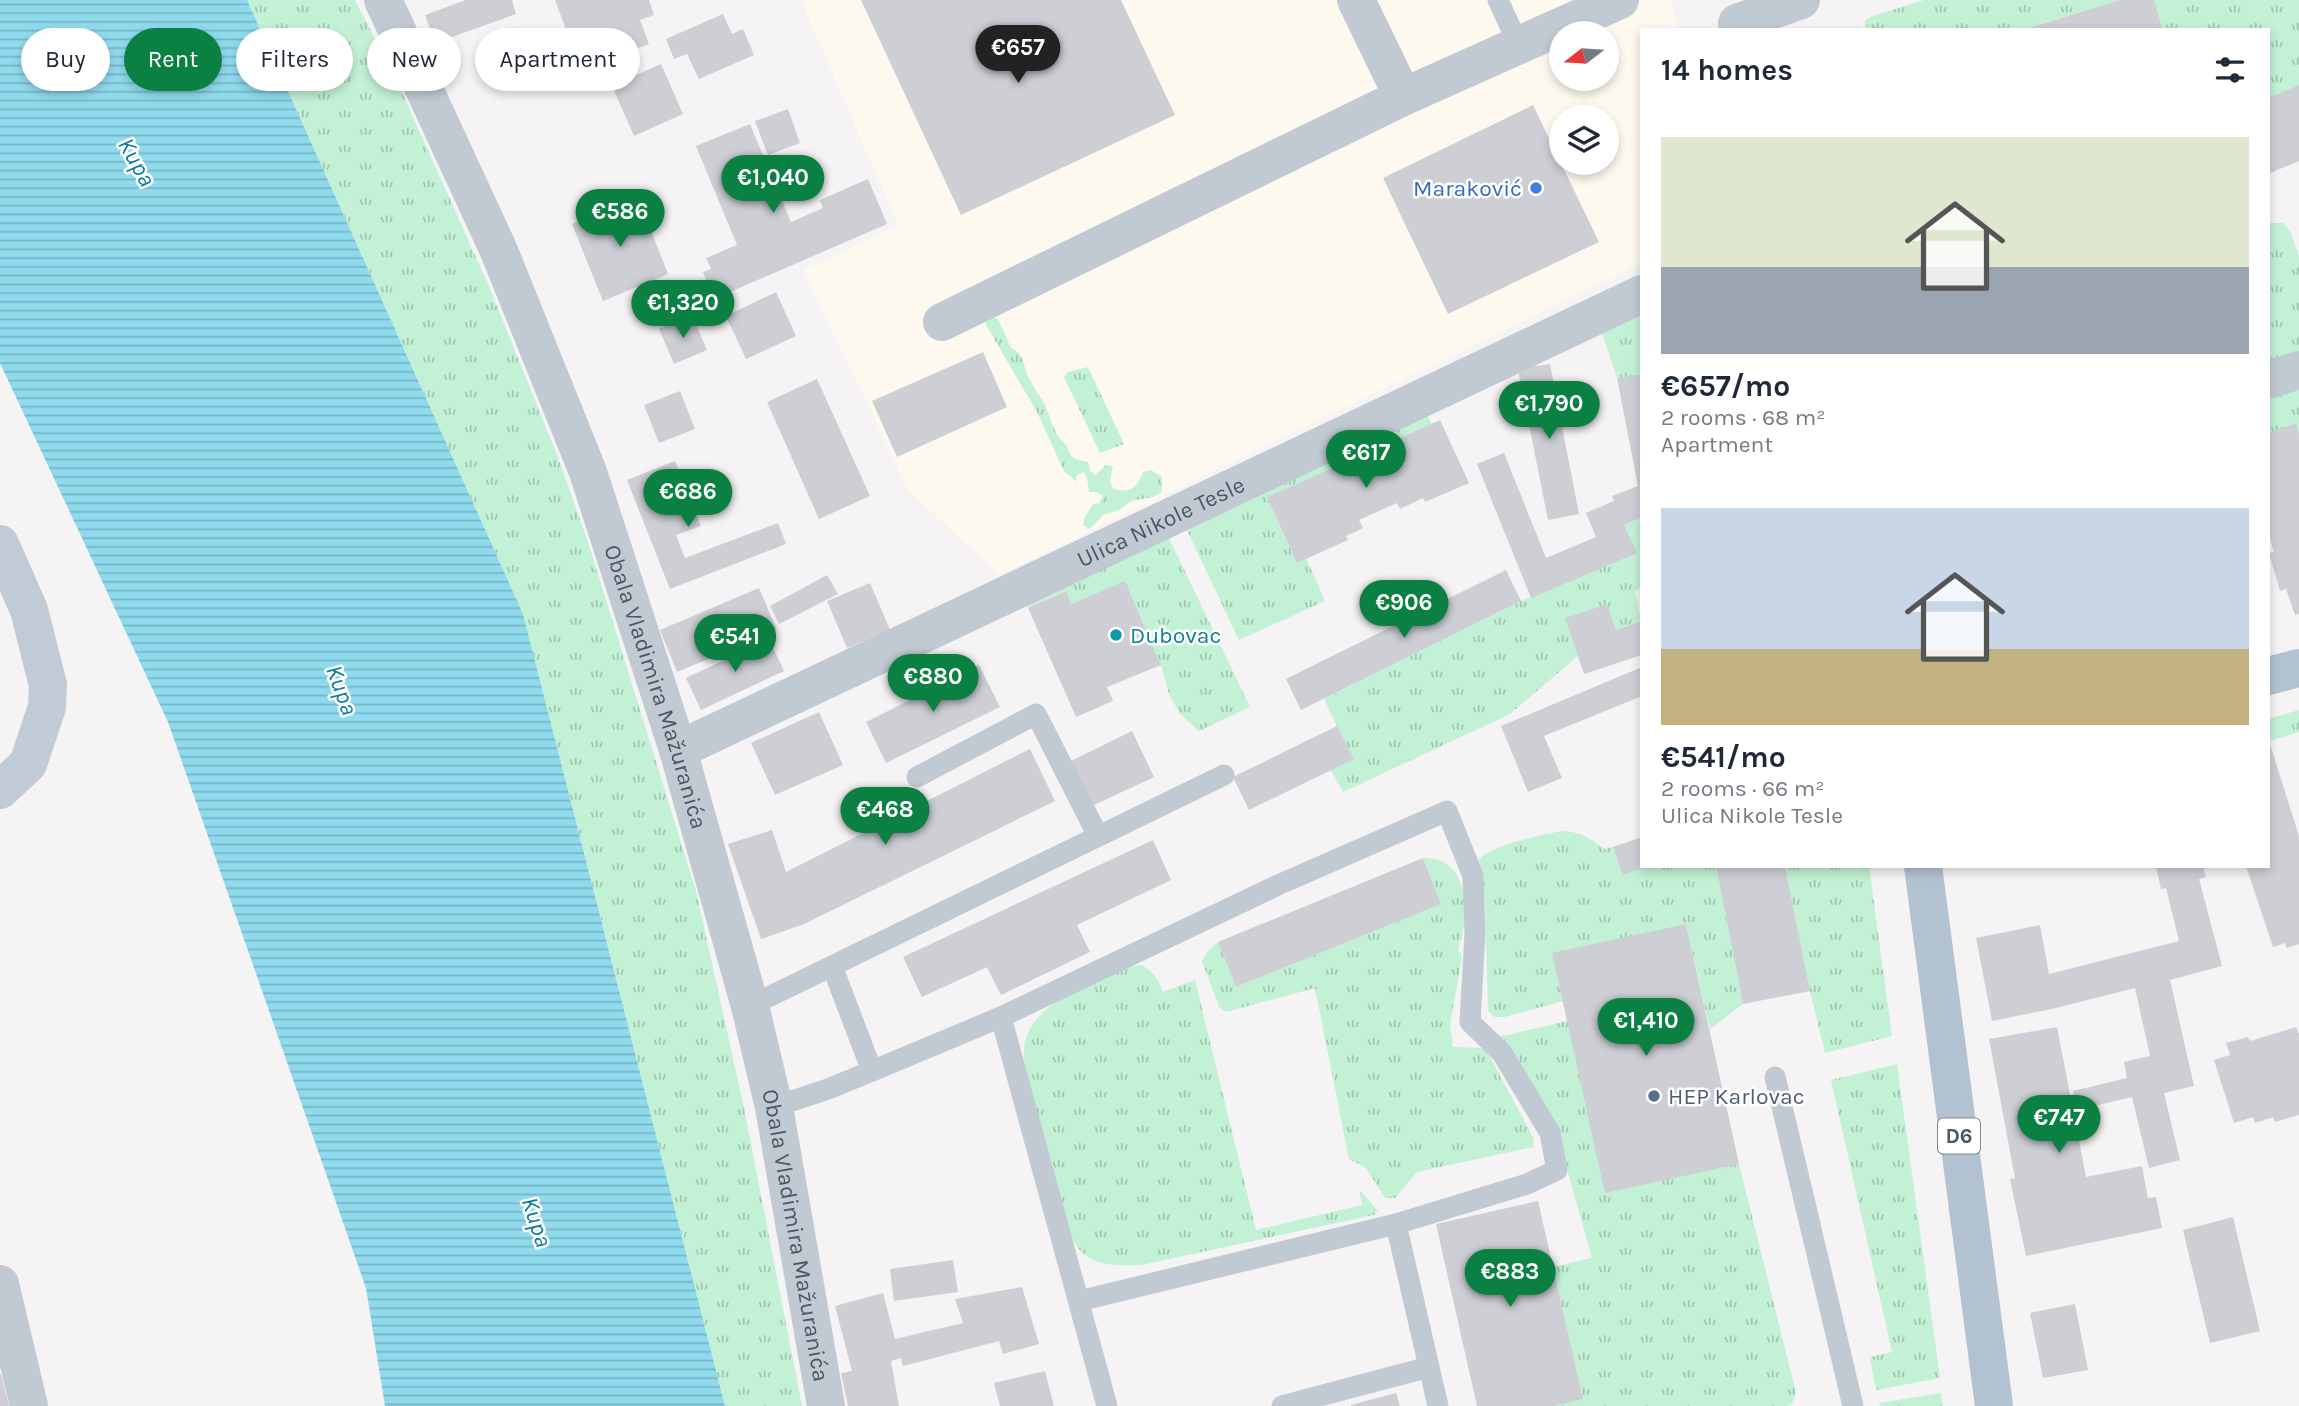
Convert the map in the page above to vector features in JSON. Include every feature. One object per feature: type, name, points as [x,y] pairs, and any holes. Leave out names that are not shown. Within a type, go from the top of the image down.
[{"type":"main road","points":[[2270,675],[2299,668]]},
{"type":"main road","name":"D6","points":[[1923,868],[1994,1406]]},
{"type":"street","name":"Obala Vladimira Mažuranića","points":[[383,0],[499,251],[588,472],[678,750],[750,1006],[774,1107],[826,1406]]},
{"type":"street","points":[[1356,0],[1404,97]]},
{"type":"street","points":[[942,322],[1404,97],[1519,46],[1570,12],[1620,0]]},
{"type":"street","points":[[1736,17],[1801,0]]},
{"type":"street","name":"Ulica Nikole Tesle","points":[[678,750],[1640,295]]},
{"type":"street","points":[[2270,379],[2299,370]]},
{"type":"street","points":[[0,544],[29,610],[46,674],[47,707],[28,764],[0,790]]},
{"type":"street","points":[[0,1283],[29,1406]]},
{"type":"lane","points":[[1498,0],[1519,46]]},
{"type":"lane","points":[[917,777],[1036,713],[1098,836]]},
{"type":"lane","points":[[750,1006],[1224,775]]},
{"type":"lane","points":[[774,1107],[828,1089],[1001,1017],[1278,885],[1447,811],[1473,876],[1475,933],[1470,1022],[1502,1052],[1550,1133],[1557,1170],[1527,1184],[1396,1224],[1079,1301]]},
{"type":"lane","points":[[832,966],[872,1071]]},
{"type":"lane","points":[[1001,1017],[1107,1406]]},
{"type":"lane","points":[[1775,1077],[1853,1406]]},
{"type":"lane","points":[[1396,1224],[1438,1406]]},
{"type":"lane","points":[[1282,1406],[1429,1367]]},
{"type":"shaded area","points":[[801,0],[1671,0],[1678,28],[1640,28],[1640,264],[999,575],[909,491],[803,270],[898,225]]},
{"type":"green space","points":[[247,0],[355,0],[369,28],[367,28],[367,91],[401,91],[488,284],[557,455],[588,542],[696,891],[744,1108],[802,1406],[725,1406],[523,614],[288,91],[353,91],[353,28],[260,28]]},
{"type":"green space","points":[[1924,0],[2120,0],[2026,28],[1865,28],[1865,21]]},
{"type":"green space","points":[[2154,0],[2299,0],[2299,85],[2270,97],[2270,28],[2162,28]]},
{"type":"green space","points":[[2270,223],[2283,223],[2290,231],[2299,256],[2299,360],[2270,369]]},
{"type":"green space","points":[[1640,306],[1640,374],[1617,378],[1599,324]]},
{"type":"green space","points":[[985,317],[998,319],[1011,348],[1020,356],[1045,404],[1057,435],[1067,445],[1071,456],[1088,462],[1095,475],[1106,465],[1113,466],[1110,481],[1113,488],[1124,491],[1138,482],[1143,472],[1151,470],[1162,477],[1162,492],[1153,497],[1131,501],[1119,510],[1103,515],[1090,529],[1083,525],[1093,504],[1100,503],[1103,496],[1089,492],[1084,472],[1077,475],[1076,481],[1064,471],[1037,412],[986,325]]},
{"type":"green space","points":[[1088,367],[1124,444],[1100,453],[1064,377],[1068,372]]},
{"type":"green space","points":[[2299,380],[2299,433],[2296,424],[2270,432],[2270,389]]},
{"type":"green space","points":[[1427,413],[1431,424],[1267,497],[1297,563],[1306,558],[1325,601],[1239,640],[1184,524]]},
{"type":"green space","points":[[1640,517],[1640,588],[1635,591],[1640,621],[1616,630],[1607,604],[1566,618],[1578,656],[1510,714],[1343,792],[1331,770],[1353,759],[1324,699],[1521,601],[1636,553],[1624,525]]},
{"type":"green space","points":[[1168,536],[1250,707],[1199,731],[1180,714],[1169,694],[1161,665],[1125,581],[1071,604],[1065,591],[1028,608],[1024,600]]},
{"type":"green space","points":[[2299,710],[2299,732],[2270,741],[2270,718]]},
{"type":"green space","points":[[1563,831],[1585,836],[1604,849],[1613,847],[1623,874],[1640,868],[1716,868],[1743,1004],[1710,1029],[1686,924],[1563,1001],[1505,1017],[1494,1017],[1488,1010],[1485,902],[1477,864],[1481,858],[1501,846]]},
{"type":"green space","points":[[1423,858],[1439,860],[1450,867],[1458,877],[1463,891],[1464,921],[1458,949],[1462,957],[1450,1025],[1453,1047],[1483,1048],[1534,1139],[1533,1147],[1417,1172],[1395,1198],[1385,1198],[1366,1168],[1349,1159],[1315,988],[1226,1012],[1219,1007],[1202,961],[1218,942],[1236,987],[1441,904]]},
{"type":"green space","points":[[1785,868],[1869,868],[1892,1036],[1825,1053]]},
{"type":"green space","points":[[1142,965],[1155,976],[1163,992],[1195,980],[1256,1230],[1362,1205],[1359,1189],[1378,1211],[1374,1215],[1141,1265],[1103,1263],[1078,1248],[1063,1225],[1026,1071],[1024,1050],[1028,1033],[1049,1007],[1081,988],[1130,967]]},
{"type":"green space","points":[[1567,1021],[1739,1164],[1796,1393],[1792,1404],[1554,1406],[1583,1399],[1553,1267],[1592,1258],[1562,1151],[1494,1038]]},
{"type":"green space","points":[[1897,1064],[1940,1378],[1876,1390],[1870,1357],[1892,1352],[1831,1080]]},
{"type":"green space","points":[[1941,1393],[1943,1406],[1880,1406],[1879,1403]]},
{"type":"water","name":"Kupa","points":[[0,0],[247,0],[260,28],[236,28],[236,91],[288,91],[523,614],[725,1406],[385,1406],[366,1288],[168,722],[0,363]]},
{"type":"building","points":[[466,0],[512,0],[516,14],[461,34],[461,28],[430,28],[425,15]]},
{"type":"building","points":[[555,0],[649,0],[654,15],[640,20],[649,44],[640,47],[640,28],[566,28]]},
{"type":"building","points":[[861,0],[1121,0],[1175,115],[961,215]]},
{"type":"building","points":[[2120,0],[2154,0],[2162,28],[2028,28]]},
{"type":"building","points":[[723,14],[732,34],[743,29],[754,55],[699,79],[687,54],[674,59],[666,39]]},
{"type":"building","points":[[661,64],[683,114],[634,136],[614,91],[640,91],[640,73]]},
{"type":"building","points":[[2299,85],[2299,161],[2270,173],[2270,97]]},
{"type":"building","points":[[1533,105],[1549,138],[1549,175],[1567,175],[1599,242],[1448,314],[1383,178]]},
{"type":"building","points":[[788,109],[800,143],[768,155],[755,121]]},
{"type":"building","points":[[750,124],[791,222],[823,208],[820,200],[868,179],[887,224],[714,299],[703,272],[711,269],[706,258],[737,245],[696,146]]},
{"type":"building","points":[[638,197],[668,274],[603,301],[572,224]]},
{"type":"building","points":[[776,292],[796,336],[746,359],[726,316]]},
{"type":"building","points":[[692,315],[707,350],[674,364],[659,329]]},
{"type":"building","points":[[983,352],[1007,407],[897,457],[872,401]]},
{"type":"building","points":[[1550,364],[1579,514],[1548,520],[1518,369]]},
{"type":"building","points":[[1640,374],[1640,518],[1624,525],[1637,553],[1531,598],[1477,464],[1504,453],[1546,558],[1596,537],[1586,513],[1614,501],[1612,496],[1638,486],[1617,378]]},
{"type":"building","points":[[817,379],[870,496],[819,519],[767,402]]},
{"type":"building","points":[[680,391],[695,429],[659,443],[644,405]]},
{"type":"building","points":[[1440,420],[1469,483],[1425,502],[1423,498],[1400,509],[1397,503],[1359,520],[1363,528],[1346,536],[1348,540],[1297,563],[1267,497]]},
{"type":"building","points":[[2296,423],[2299,433],[2299,614],[2295,615],[2286,589],[2280,591],[2270,556],[2270,553],[2274,552],[2270,539],[2270,432]]},
{"type":"building","points":[[675,461],[701,526],[676,535],[685,558],[778,523],[786,544],[670,589],[627,480]]},
{"type":"building","points":[[1506,570],[1521,601],[1301,710],[1286,679]]},
{"type":"building","points":[[827,575],[838,594],[779,624],[770,606]]},
{"type":"building","points":[[1125,581],[1161,665],[1107,687],[1113,701],[1076,717],[1028,608],[1066,591],[1071,604]]},
{"type":"building","points":[[870,583],[890,630],[847,648],[827,601]]},
{"type":"building","points":[[759,588],[777,630],[677,672],[660,630]]},
{"type":"building","points":[[1607,604],[1616,630],[1640,622],[1640,656],[1584,674],[1565,618]]},
{"type":"building","points":[[769,639],[784,671],[701,710],[686,678]]},
{"type":"building","points":[[979,665],[1000,707],[886,763],[866,722]]},
{"type":"building","points":[[1640,668],[1640,697],[1544,736],[1562,778],[1528,792],[1501,726]]},
{"type":"building","points":[[819,712],[843,765],[775,795],[751,743]]},
{"type":"building","points":[[1337,726],[1354,759],[1249,810],[1233,777]]},
{"type":"building","points":[[1132,731],[1154,777],[1092,806],[1071,761]]},
{"type":"building","points":[[2270,744],[2299,836],[2299,944],[2287,948],[2285,943],[2273,947],[2247,868],[2270,868]]},
{"type":"building","points":[[1030,749],[1055,801],[804,924],[761,939],[728,844],[772,830],[786,872]]},
{"type":"building","points":[[1640,838],[1642,868],[1623,875],[1613,847]]},
{"type":"building","points":[[1153,840],[1171,880],[1077,925],[1090,952],[1001,995],[987,967],[922,997],[903,957]]},
{"type":"building","points":[[1423,858],[1441,904],[1236,987],[1218,942]]},
{"type":"building","points":[[1716,868],[1785,868],[1810,991],[1743,1004]]},
{"type":"building","points":[[2156,868],[2204,868],[2206,877],[2199,879],[2222,966],[2170,980],[2194,1086],[2164,1093],[2180,1160],[2149,1168],[2132,1097],[2077,1110],[2073,1091],[2127,1078],[2124,1062],[2150,1056],[2135,988],[1992,1021],[1976,938],[2040,925],[2049,974],[2179,941],[2166,888],[2161,889]]},
{"type":"building","name":"HEP Karlovac","points":[[1686,924],[1739,1164],[1605,1193],[1552,953]]},
{"type":"building","points":[[2057,1027],[2086,1177],[2142,1166],[2148,1198],[2156,1197],[2162,1228],[2026,1256],[2010,1179],[2015,1178],[1989,1039]]},
{"type":"building","points":[[2296,1027],[2299,1034],[2299,1115],[2275,1122],[2273,1117],[2255,1123],[2253,1117],[2234,1123],[2214,1060],[2230,1055],[2226,1043],[2248,1037],[2250,1041]]},
{"type":"building","points":[[1538,1201],[1583,1399],[1554,1406],[1477,1406],[1436,1224]]},
{"type":"building","points":[[2233,1217],[2260,1331],[2210,1343],[2183,1230]]},
{"type":"building","points":[[953,1260],[958,1292],[894,1301],[890,1269]]},
{"type":"building","points":[[1022,1287],[1039,1344],[1003,1354],[999,1341],[903,1366],[901,1358],[891,1361],[899,1406],[848,1406],[841,1373],[852,1371],[835,1306],[883,1293],[895,1339],[963,1323],[955,1299]]},
{"type":"building","points":[[2075,1304],[2088,1370],[2043,1378],[2030,1313]]},
{"type":"building","points":[[1045,1371],[1054,1406],[1000,1406],[994,1383]]},
{"type":"building","points":[[1,1374],[9,1406],[0,1406]]},
{"type":"building","points":[[1396,1393],[1400,1406],[1351,1406],[1351,1405]]},
{"type":"place","name":"Maraković","points":[[1536,188]]},
{"type":"place","name":"Dubovac","points":[[1116,635]]},
{"type":"place","name":"HEP Karlovac","points":[[1654,1096]]}]
